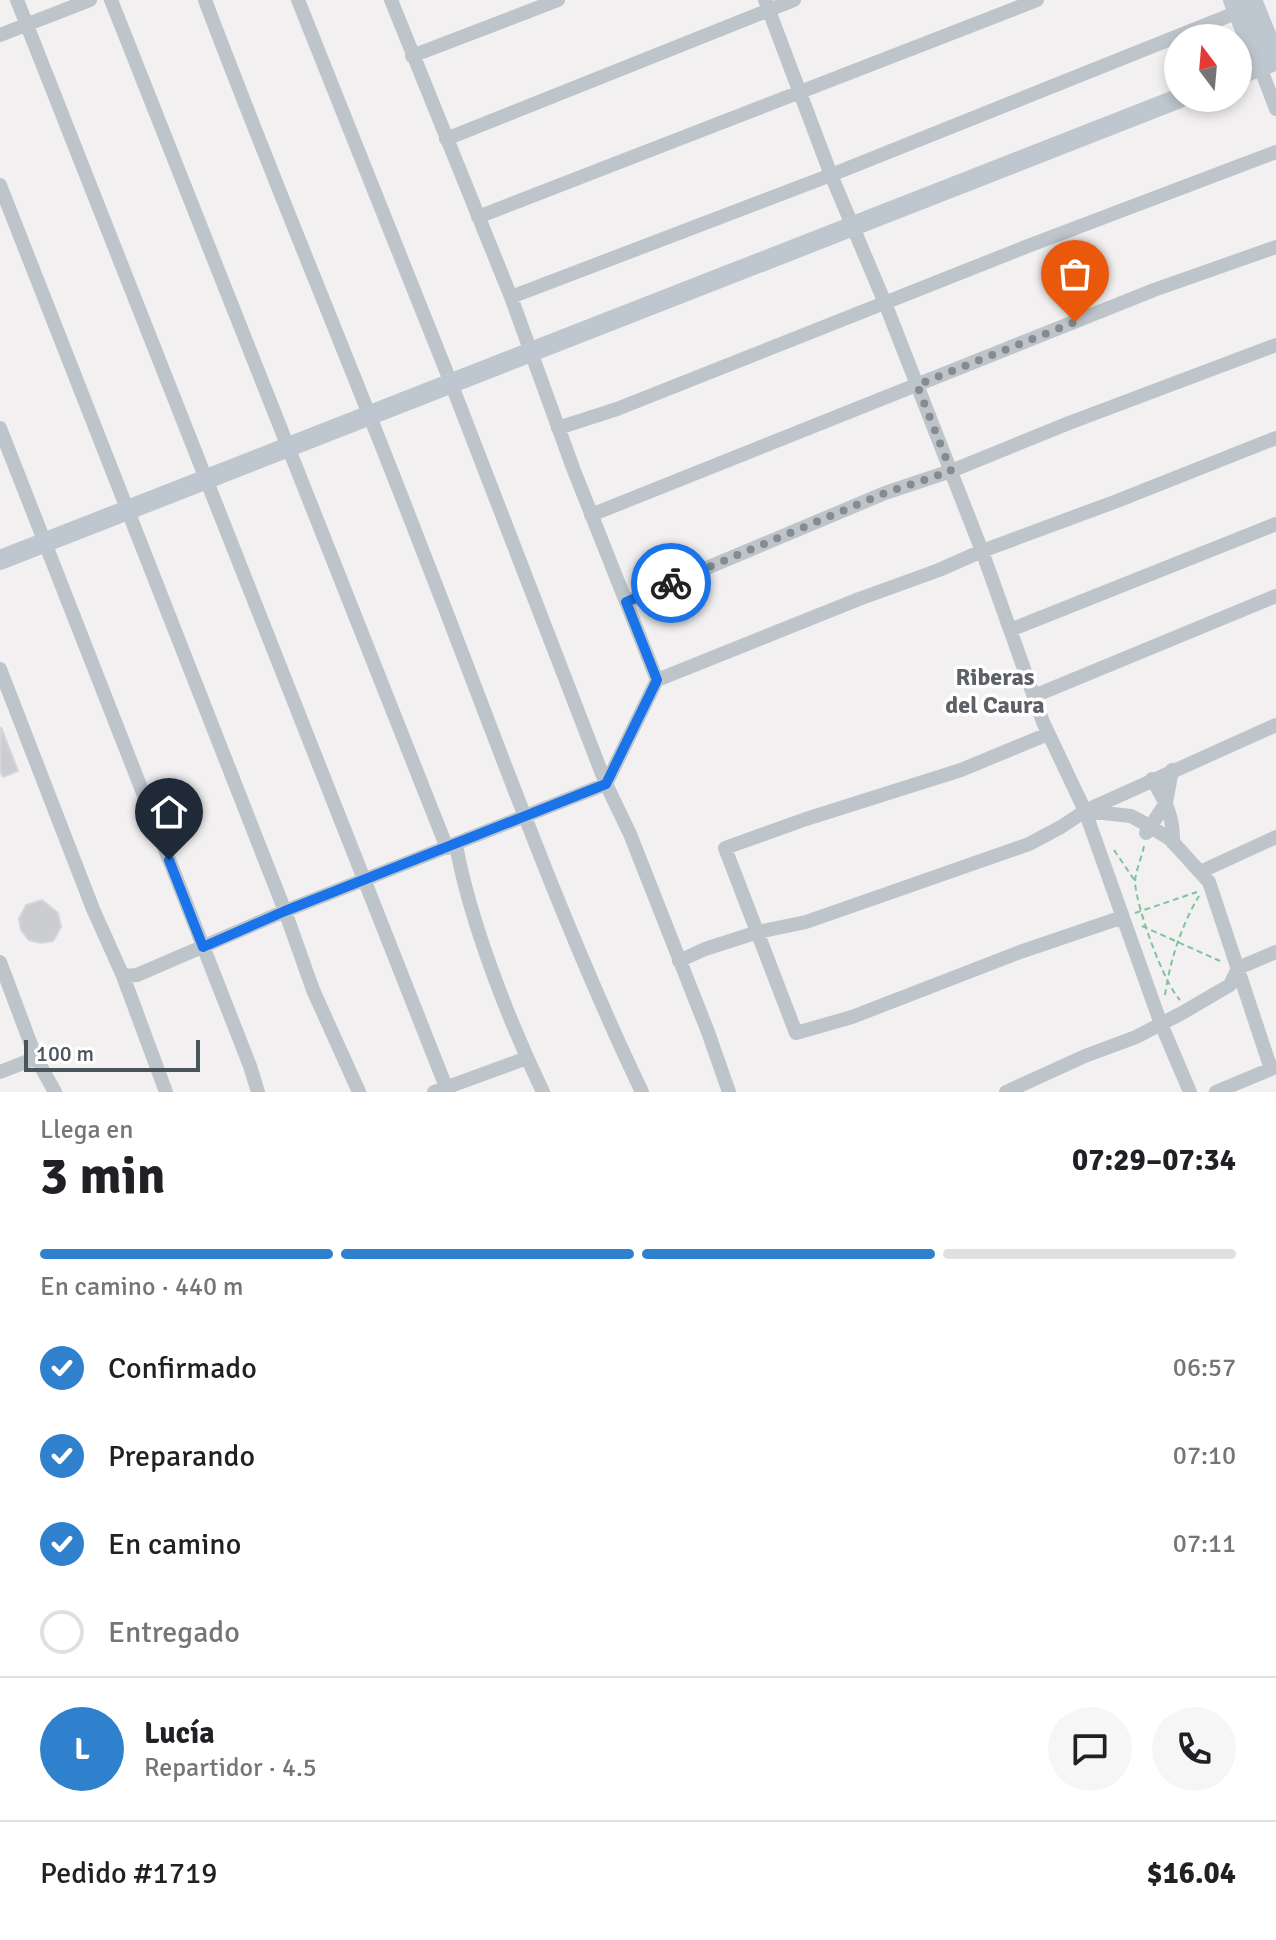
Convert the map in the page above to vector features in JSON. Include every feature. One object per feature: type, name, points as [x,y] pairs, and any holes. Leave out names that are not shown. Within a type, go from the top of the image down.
[{"type":"street","points":[[17,0],[366,880],[443,1090],[527,1058]]},
{"type":"street","points":[[0,35],[90,0]]},
{"type":"street","points":[[111,0],[287,447],[460,866],[485,947],[543,1092]]},
{"type":"street","points":[[205,0],[549,876],[642,1092]]},
{"type":"street","points":[[298,0],[606,784],[630,834],[729,1092]]},
{"type":"street","points":[[391,0],[511,297],[591,515],[657,680]]},
{"type":"street","points":[[412,56],[558,0]]},
{"type":"street","points":[[446,139],[767,5],[794,0]]},
{"type":"street","points":[[478,217],[1037,0]]},
{"type":"street","points":[[511,297],[831,175],[1241,4],[1271,62],[1276,109]]},
{"type":"street","points":[[767,5],[802,91],[831,175],[885,303],[982,551],[1048,734],[1085,811],[1161,1024],[1190,1092]]},
{"type":"street","points":[[1252,69],[1271,62]]},
{"type":"street","points":[[0,560],[1164,104]]},
{"type":"street","points":[[558,428],[604,414],[1276,152]]},
{"type":"street","points":[[0,185],[285,911],[313,990],[359,1092]]},
{"type":"street","points":[[591,515],[1154,290],[1276,247]]},
{"type":"street","points":[[626,602],[809,523],[1276,345]]},
{"type":"street","points":[[0,428],[258,1092]]},
{"type":"street","points":[[123,976],[137,975],[285,911],[606,784],[657,680],[1276,438]]},
{"type":"street","points":[[1010,630],[1276,524]]},
{"type":"street","points":[[1034,696],[1276,596]]},
{"type":"street","points":[[0,669],[166,1092]]},
{"type":"street","points":[[679,961],[758,932],[806,922],[1029,844],[1085,811],[1276,725]]},
{"type":"street","points":[[1048,734],[961,770],[725,848],[796,1033],[852,1017],[1020,952],[1123,917]]},
{"type":"street","points":[[1148,830],[1166,803],[1172,770]]},
{"type":"street","points":[[1152,779],[1174,825],[1173,843]]},
{"type":"street","points":[[1085,811],[1131,816],[1148,830],[1173,843],[1211,887],[1274,1068],[1216,1092]]},
{"type":"street","points":[[1200,872],[1276,837]]},
{"type":"street","points":[[1006,1092],[1161,1024],[1230,985],[1238,968],[1276,952]]},
{"type":"street","points":[[0,962],[36,1058],[55,1092]]},
{"type":"street","points":[[0,1072],[36,1058]]},
{"type":"path","points":[[1148,830],[1135,881],[1167,983],[1178,999],[1190,1008]]},
{"type":"path","points":[[1123,917],[1211,887]]},
{"type":"path","points":[[1165,996],[1190,912],[1199,896],[1211,887]]},
{"type":"path","points":[[1123,917],[1238,968]]},
{"type":"building","points":[[1,727],[18,771],[3,777],[0,771]]},
{"type":"building","points":[[42,900],[58,913],[61,927],[53,941],[41,943],[29,940],[21,930],[19,919],[26,905]]},
{"type":"way so far","points":[[671,583],[809,523],[951,471],[917,385],[1075,322]]},
{"type":"district","name":"Riberas del Caura","points":[[995,691]]},
{"type":"route","points":[[169,860],[203,947],[285,911],[606,784],[657,680],[626,602],[671,583]]}]
